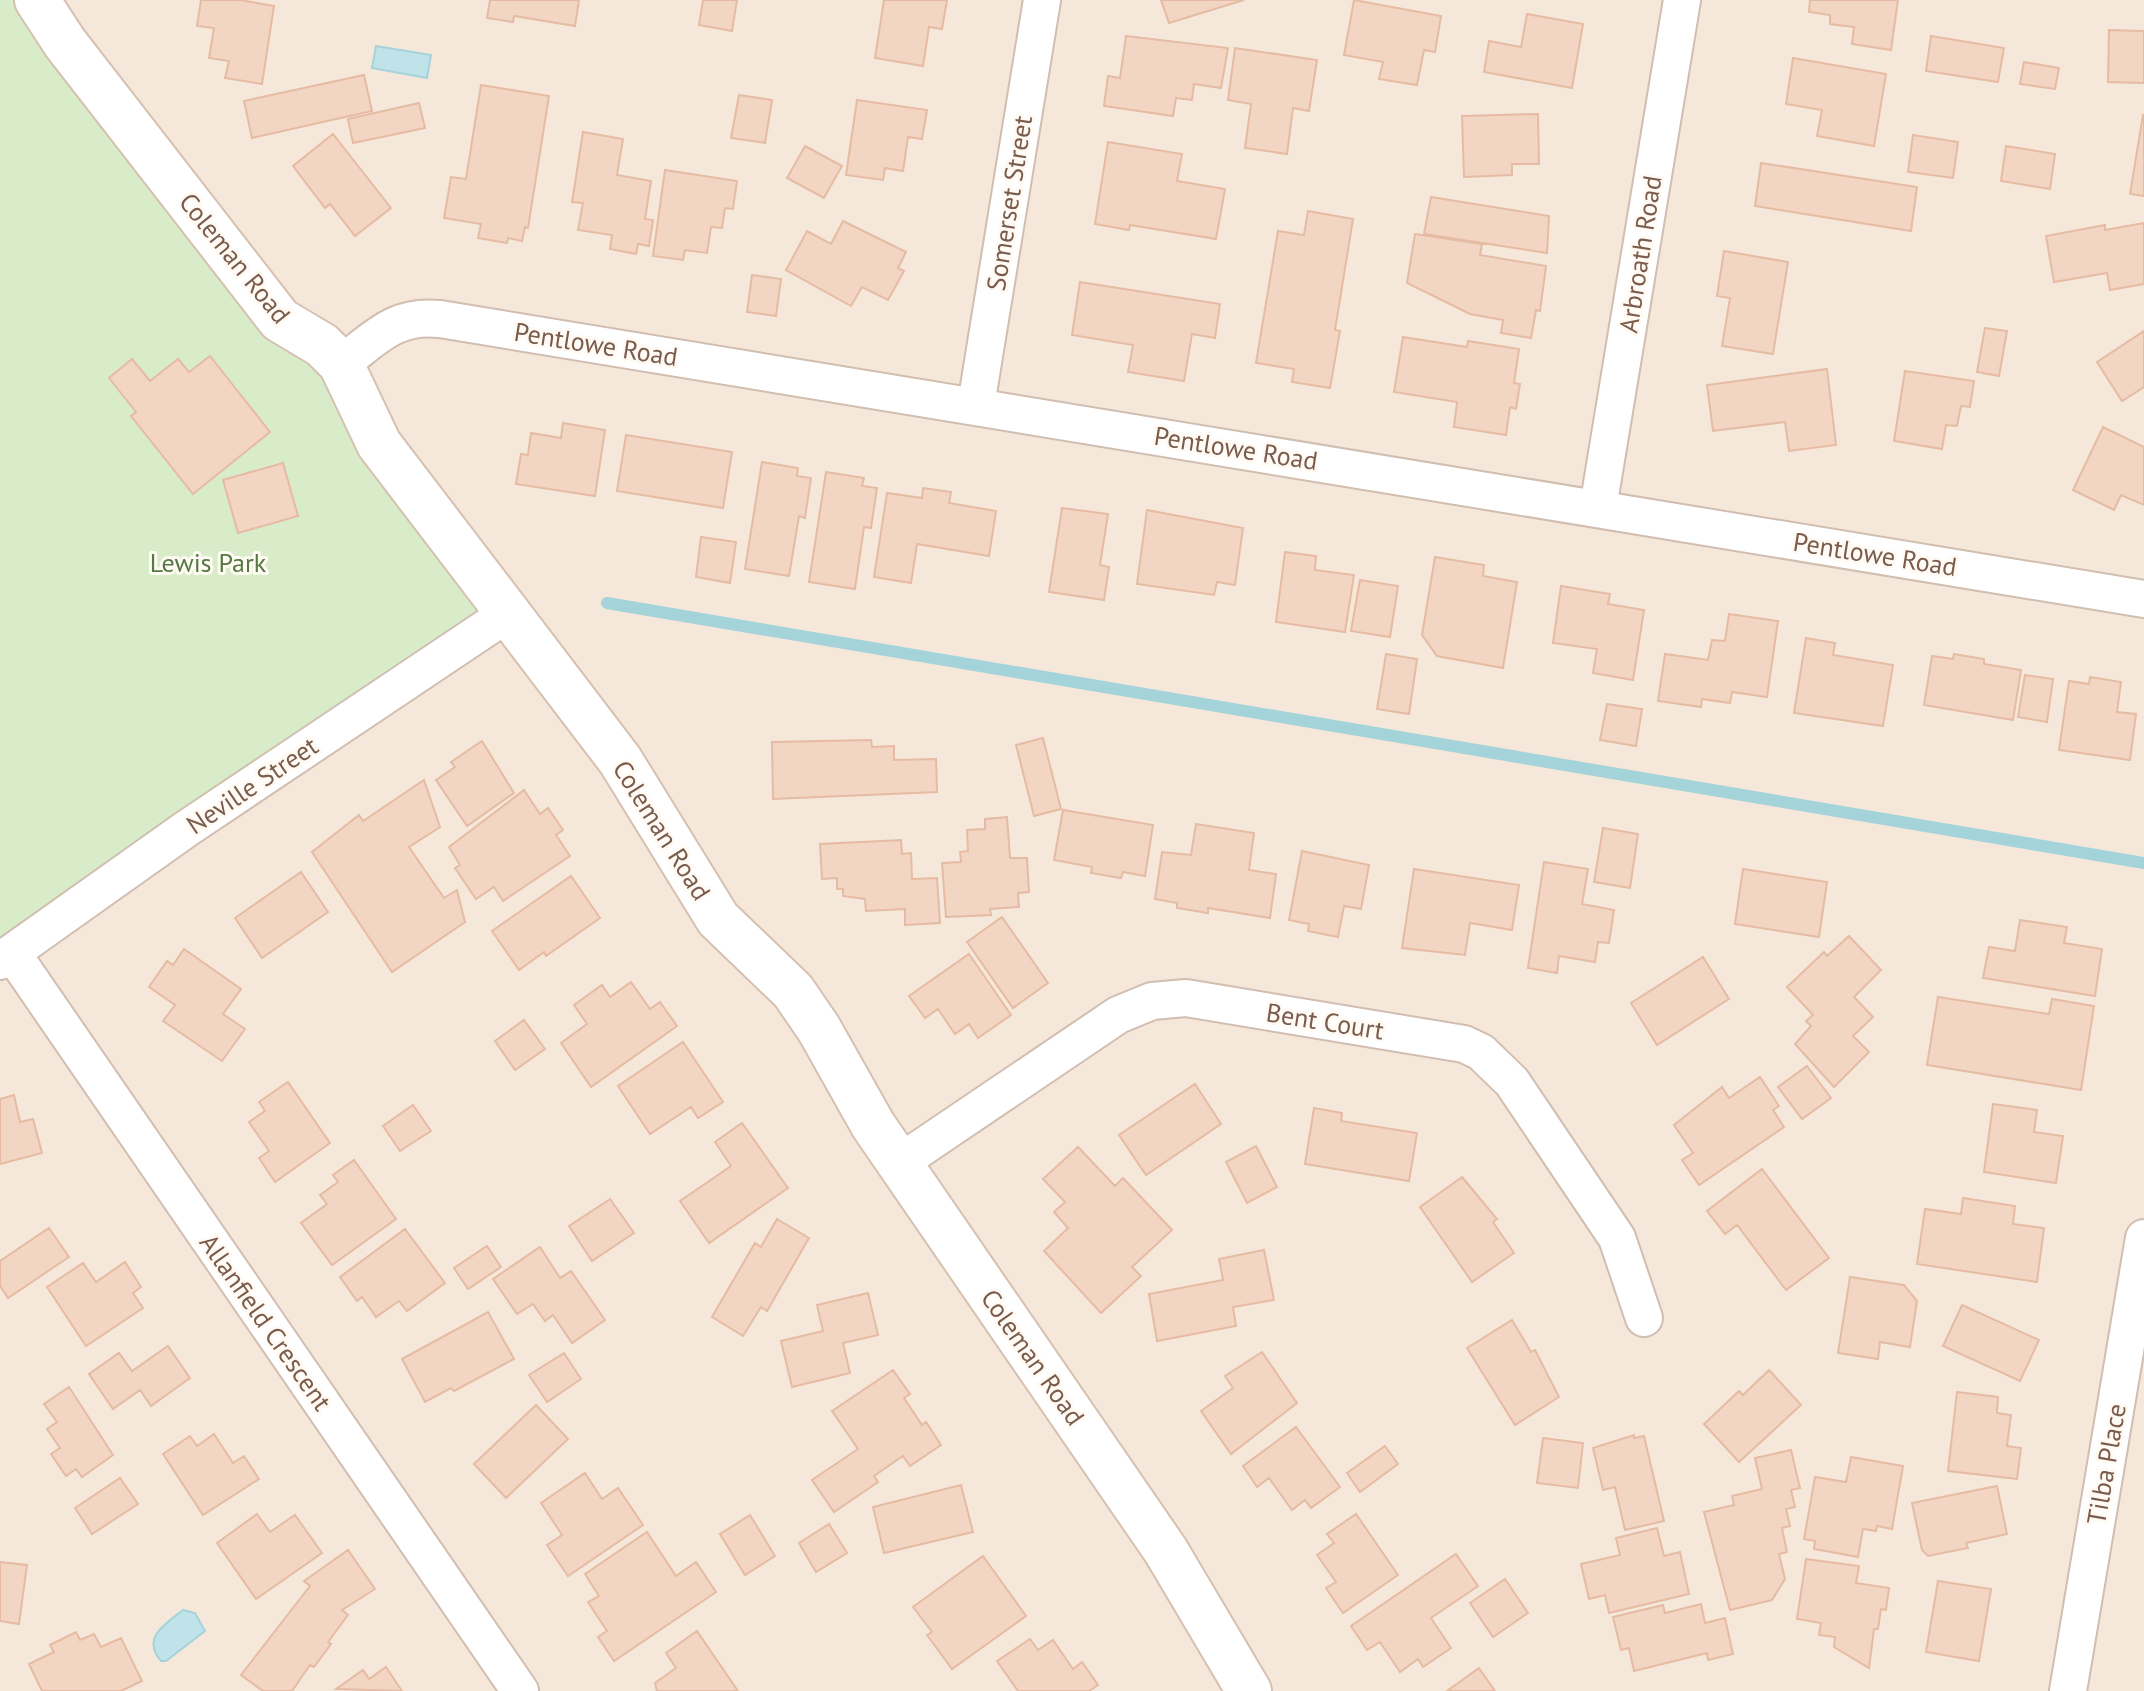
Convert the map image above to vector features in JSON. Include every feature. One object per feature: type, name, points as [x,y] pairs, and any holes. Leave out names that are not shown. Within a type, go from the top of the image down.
[{"type":"street","name":"Coleman Road","points":[[37,0],[65,43],[271,309],[289,327],[322,345],[341,364],[379,444],[620,760],[718,919],[793,991],[899,1163],[1166,1551],[1249,1691]]},
{"type":"street","name":"Somerset Street","points":[[976,405],[1042,0]]},
{"type":"street","name":"Arbroath Road","points":[[1598,508],[1682,0]]},
{"type":"street","name":"Pentlowe Road","points":[[341,364],[392,325],[407,318],[425,317],[2144,599]]},
{"type":"street","name":"Neville Street","points":[[6,957],[186,829],[507,614]]},
{"type":"street","name":"Allanfield Crescent","points":[[6,957],[520,1691]]},
{"type":"street","name":"Bent Court","points":[[899,1163],[1118,1015],[1152,1001],[1186,998],[1464,1044],[1481,1052],[1512,1082],[1617,1238],[1644,1318]]},
{"type":"street","name":"Tilba Place","points":[[2068,1691],[2144,1238]]},
{"type":"shaded area","points":[[37,0],[2144,0],[2144,1691],[0,1691],[0,961]]},
{"type":"green space","name":"Lewis Park","points":[[0,0],[37,0],[507,614],[0,961]]},
{"type":"water","points":[[376,46],[431,55],[427,78],[372,68]]},
{"type":"water","points":[[183,1610],[195,1613],[205,1631],[166,1661],[161,1661],[155,1653],[154,1638]]},
{"type":"building","points":[[201,0],[240,0],[274,6],[262,84],[225,78],[229,61],[209,58],[214,28],[197,26]]},
{"type":"building","points":[[490,0],[579,0],[575,26],[514,16],[513,22],[487,18]]},
{"type":"building","points":[[703,0],[737,0],[732,31],[699,25]]},
{"type":"building","points":[[884,0],[947,0],[942,29],[929,27],[923,66],[875,58]]},
{"type":"building","points":[[1161,0],[1244,0],[1169,23]]},
{"type":"building","points":[[1354,0],[1441,16],[1435,52],[1424,50],[1417,85],[1379,79],[1383,62],[1344,55]]},
{"type":"building","points":[[1810,0],[1898,0],[1891,50],[1852,44],[1854,27],[1830,24],[1830,15],[1809,12]]},
{"type":"building","points":[[1527,14],[1583,24],[1572,88],[1484,72],[1489,41],[1521,47]]},
{"type":"building","points":[[2109,30],[2144,31],[2144,83],[2108,82]]},
{"type":"building","points":[[1126,36],[1228,48],[1221,88],[1194,84],[1192,100],[1176,98],[1173,116],[1104,106],[1108,76],[1120,78]]},
{"type":"building","points":[[1931,36],[2004,48],[1998,82],[1926,71]]},
{"type":"building","points":[[1235,48],[1317,60],[1309,111],[1293,108],[1287,154],[1245,148],[1251,104],[1228,100]]},
{"type":"building","points":[[1793,58],[1886,74],[1874,146],[1817,136],[1822,110],[1786,104]]},
{"type":"building","points":[[2024,62],[2059,68],[2055,89],[2020,84]]},
{"type":"building","points":[[364,75],[372,111],[252,138],[244,101]]},
{"type":"building","points":[[481,85],[549,96],[528,228],[525,227],[522,241],[508,238],[507,243],[478,238],[481,224],[444,218],[451,177],[466,179]]},
{"type":"building","points":[[739,95],[772,100],[765,143],[731,138]]},
{"type":"building","points":[[857,100],[927,110],[922,139],[908,137],[903,171],[885,168],[883,180],[846,175]]},
{"type":"building","points":[[419,103],[425,128],[353,143],[348,119]]},
{"type":"building","points":[[1538,114],[1539,164],[1512,164],[1512,175],[1464,177],[1462,116]]},
{"type":"building","points":[[2144,115],[2144,196],[2130,194]]},
{"type":"building","points":[[583,132],[623,139],[617,175],[651,181],[645,219],[653,220],[649,246],[638,244],[636,254],[610,249],[612,235],[578,230],[583,203],[572,202]]},
{"type":"building","points":[[333,134],[391,208],[355,236],[330,204],[325,208],[293,166]]},
{"type":"building","points":[[1913,135],[1958,142],[1953,178],[1908,172]]},
{"type":"building","points":[[1108,142],[1182,154],[1177,181],[1225,189],[1216,239],[1130,225],[1129,230],[1095,224]]},
{"type":"building","points":[[805,146],[842,166],[824,198],[787,178]]},
{"type":"building","points":[[2006,146],[2055,154],[2050,189],[2001,181]]},
{"type":"building","points":[[1761,163],[1917,187],[1911,231],[1755,206]]},
{"type":"building","points":[[665,170],[737,181],[733,209],[725,208],[722,228],[711,227],[707,253],[685,250],[683,260],[653,256]]},
{"type":"building","points":[[1431,197],[1549,216],[1547,253],[1424,234]]},
{"type":"building","points":[[1308,211],[1353,219],[1335,330],[1340,331],[1330,388],[1292,382],[1294,369],[1256,363],[1278,231],[1304,235]]},
{"type":"building","points":[[843,221],[906,252],[898,268],[904,271],[888,300],[862,287],[851,306],[786,270],[807,231],[831,244]]},
{"type":"building","points":[[2144,223],[2144,284],[2110,290],[2107,273],[2054,282],[2046,236],[2105,225],[2105,230]]},
{"type":"building","points":[[1415,234],[1482,244],[1480,255],[1546,266],[1540,311],[1536,310],[1531,338],[1501,333],[1503,320],[1470,314],[1407,283]]},
{"type":"building","points":[[1724,251],[1788,262],[1773,354],[1722,346],[1730,298],[1717,296]]},
{"type":"building","points":[[752,275],[781,279],[776,316],[747,312]]},
{"type":"building","points":[[1080,282],[1220,304],[1215,338],[1192,334],[1184,381],[1128,372],[1133,345],[1072,335]]},
{"type":"building","points":[[1985,328],[2007,331],[1999,376],[1977,372]]},
{"type":"building","points":[[2144,331],[2144,387],[2122,401],[2097,362]]},
{"type":"building","points":[[1403,337],[1467,347],[1468,341],[1519,349],[1514,383],[1520,384],[1516,409],[1510,407],[1506,435],[1454,427],[1457,402],[1394,392]]},
{"type":"building","points":[[210,356],[270,432],[193,494],[131,416],[136,412],[109,378],[132,359],[150,381],[178,359],[189,372]]},
{"type":"building","points":[[1827,369],[1836,445],[1789,451],[1785,422],[1713,431],[1707,385]]},
{"type":"building","points":[[1905,371],[1974,381],[1970,407],[1961,406],[1957,426],[1946,425],[1942,449],[1894,441]]},
{"type":"building","points":[[563,423],[605,430],[595,496],[516,484],[521,454],[528,455],[531,433],[561,438]]},
{"type":"building","points":[[2103,427],[2144,447],[2144,505],[2121,495],[2114,510],[2073,490]]},
{"type":"building","points":[[626,435],[732,452],[723,508],[617,491]]},
{"type":"building","points":[[762,462],[798,468],[797,476],[811,478],[805,518],[799,516],[789,576],[745,569]]},
{"type":"building","points":[[283,463],[298,516],[238,533],[223,480]]},
{"type":"building","points":[[826,472],[864,478],[862,486],[877,488],[871,528],[864,527],[855,589],[809,582]]},
{"type":"building","points":[[923,488],[951,492],[949,503],[996,511],[989,556],[917,544],[911,583],[874,577],[887,493],[922,498]]},
{"type":"building","points":[[1062,508],[1108,514],[1100,565],[1109,567],[1104,600],[1049,592]]},
{"type":"building","points":[[1147,510],[1243,528],[1235,585],[1217,582],[1214,595],[1137,584]]},
{"type":"building","points":[[701,537],[736,542],[730,583],[696,577]]},
{"type":"building","points":[[1285,552],[1316,556],[1315,570],[1354,575],[1345,632],[1276,622]]},
{"type":"building","points":[[1435,557],[1484,565],[1483,576],[1517,582],[1503,668],[1437,656],[1422,635]]},
{"type":"building","points":[[1360,580],[1398,586],[1390,637],[1351,631]]},
{"type":"building","points":[[1561,586],[1610,594],[1608,604],[1644,610],[1633,680],[1593,673],[1597,649],[1553,643]]},
{"type":"building","points":[[1729,614],[1778,621],[1767,697],[1732,692],[1730,703],[1702,699],[1701,707],[1658,701],[1665,654],[1708,660],[1712,640],[1725,641]]},
{"type":"building","points":[[1806,638],[1835,643],[1833,655],[1893,665],[1883,726],[1794,713]]},
{"type":"building","points":[[1386,654],[1417,659],[1409,714],[1377,709]]},
{"type":"building","points":[[1954,654],[1984,659],[1984,664],[2021,670],[2013,720],[1924,705],[1932,656],[1953,659]]},
{"type":"building","points":[[2025,675],[2053,679],[2047,722],[2018,717]]},
{"type":"building","points":[[2090,677],[2121,682],[2117,712],[2136,714],[2130,760],[2059,750],[2069,681],[2089,684]]},
{"type":"building","points":[[1607,704],[1642,709],[1636,746],[1600,740]]},
{"type":"building","points":[[1043,738],[1061,809],[1034,816],[1016,745]]},
{"type":"building","points":[[871,740],[872,747],[894,746],[894,760],[936,759],[937,792],[773,799],[772,742]]},
{"type":"building","points":[[482,741],[514,793],[467,826],[436,780],[455,767],[451,762]]},
{"type":"building","points":[[424,780],[440,827],[409,847],[444,898],[457,890],[465,922],[392,972],[312,852],[359,815],[363,821]]},
{"type":"building","points":[[524,790],[540,814],[548,808],[563,830],[556,835],[570,856],[503,901],[494,887],[476,899],[455,868],[460,865],[449,847]]},
{"type":"building","points":[[1063,810],[1153,825],[1145,876],[1123,872],[1121,878],[1091,873],[1092,867],[1054,860]]},
{"type":"building","points":[[1007,817],[1010,858],[1027,858],[1029,892],[1018,893],[1019,907],[990,909],[991,915],[946,917],[942,863],[961,862],[960,852],[968,851],[967,830],[985,829],[985,819]]},
{"type":"building","points":[[1196,824],[1254,833],[1249,870],[1276,874],[1270,918],[1208,908],[1208,913],[1177,908],[1177,903],[1155,899],[1162,852],[1191,855]]},
{"type":"building","points":[[1603,828],[1638,834],[1630,888],[1594,882]]},
{"type":"building","points":[[901,840],[902,854],[911,853],[912,879],[937,878],[940,923],[905,925],[905,909],[866,911],[865,899],[843,896],[843,889],[837,889],[837,878],[822,879],[820,844]]},
{"type":"building","points":[[1302,851],[1369,865],[1361,909],[1344,906],[1338,937],[1308,931],[1309,924],[1289,920]]},
{"type":"building","points":[[1544,862],[1588,869],[1582,904],[1614,910],[1609,943],[1598,942],[1595,962],[1559,956],[1557,973],[1528,968]]},
{"type":"building","points":[[1414,869],[1519,885],[1512,930],[1470,923],[1465,955],[1402,948]]},
{"type":"building","points":[[1743,869],[1827,882],[1819,937],[1735,924]]},
{"type":"building","points":[[301,872],[328,912],[262,958],[235,918]]},
{"type":"building","points":[[571,876],[600,918],[546,956],[544,952],[519,970],[492,931]]},
{"type":"building","points":[[1002,917],[1048,983],[1013,1008],[967,942]]},
{"type":"building","points":[[2020,920],[2067,927],[2064,943],[2102,949],[2095,996],[1983,978],[1989,947],[2015,951]]},
{"type":"building","points":[[1849,936],[1881,970],[1854,997],[1873,1017],[1853,1036],[1869,1052],[1834,1087],[1795,1044],[1811,1026],[1806,1021],[1813,1015],[1787,987],[1824,952],[1827,956]]},
{"type":"building","points":[[184,949],[241,989],[223,1014],[245,1029],[222,1061],[163,1021],[175,1005],[149,987],[167,961],[173,965]]},
{"type":"building","points":[[969,954],[1011,1015],[978,1038],[969,1024],[955,1034],[938,1009],[925,1018],[909,996]]},
{"type":"building","points":[[1703,957],[1729,999],[1657,1045],[1631,1003]]},
{"type":"building","points":[[631,982],[650,1009],[660,1002],[677,1026],[591,1087],[561,1043],[587,1024],[574,1005],[602,985],[610,997]]},
{"type":"building","points":[[1938,997],[2049,1014],[2052,999],[2094,1006],[2081,1090],[1927,1065]]},
{"type":"building","points":[[524,1020],[545,1049],[515,1070],[495,1041]]},
{"type":"building","points":[[683,1042],[723,1102],[698,1118],[691,1107],[650,1134],[618,1086]]},
{"type":"building","points":[[1807,1066],[1831,1098],[1802,1119],[1778,1087]]},
{"type":"building","points":[[1760,1077],[1779,1106],[1773,1110],[1784,1127],[1699,1185],[1682,1160],[1693,1153],[1674,1125],[1722,1087],[1729,1098]]},
{"type":"building","points":[[288,1082],[330,1143],[275,1182],[259,1158],[269,1151],[249,1122],[265,1111],[259,1102]]},
{"type":"building","points":[[1195,1084],[1221,1124],[1146,1175],[1119,1135]]},
{"type":"building","points":[[14,1095],[20,1122],[33,1119],[42,1153],[0,1164],[0,1099]]},
{"type":"building","points":[[1993,1104],[2037,1110],[2034,1132],[2063,1136],[2056,1183],[1984,1172]]},
{"type":"building","points":[[413,1105],[431,1131],[400,1151],[383,1126]]},
{"type":"building","points":[[1314,1108],[1342,1113],[1341,1121],[1417,1133],[1409,1181],[1305,1164]]},
{"type":"building","points":[[742,1123],[788,1188],[709,1243],[680,1201],[731,1166],[715,1142]]},
{"type":"building","points":[[1256,1146],[1277,1187],[1247,1203],[1226,1162]]},
{"type":"building","points":[[1078,1147],[1115,1186],[1123,1178],[1172,1230],[1132,1267],[1141,1276],[1101,1313],[1044,1251],[1068,1228],[1054,1212],[1065,1202],[1043,1179]]},
{"type":"building","points":[[354,1160],[396,1219],[332,1265],[301,1223],[327,1204],[320,1195],[338,1182],[333,1175]]},
{"type":"building","points":[[1762,1169],[1829,1258],[1786,1290],[1737,1225],[1725,1234],[1707,1211]]},
{"type":"building","points":[[1462,1177],[1497,1219],[1493,1222],[1514,1253],[1472,1282],[1420,1207]]},
{"type":"building","points":[[1963,1198],[2015,1206],[2013,1224],[2044,1228],[2037,1282],[1917,1264],[1925,1209],[1961,1214]]},
{"type":"building","points":[[610,1199],[634,1233],[592,1261],[569,1226]]},
{"type":"building","points":[[777,1219],[809,1238],[767,1311],[761,1307],[743,1336],[712,1317],[755,1243],[761,1247]]},
{"type":"building","points":[[49,1228],[69,1257],[8,1298],[0,1286],[0,1261]]},
{"type":"building","points":[[405,1229],[445,1283],[407,1311],[399,1301],[376,1317],[362,1297],[357,1301],[340,1277]]},
{"type":"building","points":[[487,1246],[501,1267],[468,1289],[454,1268]]},
{"type":"building","points":[[540,1247],[560,1278],[571,1271],[605,1320],[572,1343],[553,1315],[545,1321],[533,1304],[517,1314],[493,1279]]},
{"type":"building","points":[[1264,1250],[1274,1300],[1233,1307],[1236,1326],[1157,1341],[1149,1294],[1223,1280],[1219,1259]]},
{"type":"building","points":[[125,1262],[141,1287],[133,1293],[143,1308],[86,1346],[47,1287],[83,1263],[96,1282]]},
{"type":"building","points":[[1850,1277],[1904,1285],[1917,1301],[1910,1347],[1880,1342],[1878,1359],[1838,1353]]},
{"type":"building","points":[[868,1293],[878,1335],[843,1343],[850,1373],[792,1387],[781,1341],[823,1331],[817,1305]]},
{"type":"building","points":[[1962,1305],[2039,1340],[2020,1381],[1943,1346]]},
{"type":"building","points":[[488,1312],[514,1359],[454,1391],[451,1388],[425,1402],[402,1359]]},
{"type":"building","points":[[1512,1320],[1531,1352],[1535,1350],[1559,1397],[1515,1425],[1467,1348]]},
{"type":"building","points":[[168,1346],[190,1378],[151,1406],[140,1390],[113,1409],[89,1374],[119,1353],[132,1371]]},
{"type":"building","points":[[1262,1352],[1297,1403],[1231,1454],[1201,1411],[1233,1388],[1225,1376]]},
{"type":"building","points":[[564,1353],[581,1379],[547,1402],[529,1375]]},
{"type":"building","points":[[893,1370],[910,1394],[904,1398],[922,1425],[926,1422],[941,1445],[910,1466],[903,1456],[874,1476],[878,1482],[834,1512],[812,1480],[858,1449],[832,1411]]},
{"type":"building","points":[[1769,1370],[1801,1405],[1739,1462],[1704,1424],[1739,1391],[1743,1395]]},
{"type":"building","points":[[69,1387],[113,1455],[82,1477],[76,1469],[66,1476],[51,1454],[60,1448],[47,1429],[57,1422],[44,1404]]},
{"type":"building","points":[[1957,1392],[1998,1397],[1997,1413],[2011,1415],[2007,1446],[2021,1448],[2017,1479],[1948,1471]]},
{"type":"building","points":[[536,1405],[568,1439],[506,1498],[474,1464]]},
{"type":"building","points":[[1296,1427],[1340,1487],[1311,1508],[1305,1500],[1292,1510],[1269,1478],[1257,1487],[1243,1466]]},
{"type":"building","points":[[214,1434],[233,1463],[244,1456],[259,1479],[203,1515],[163,1454],[190,1436],[197,1446]]},
{"type":"building","points":[[1634,1435],[1634,1438],[1644,1436],[1664,1521],[1625,1530],[1615,1487],[1603,1490],[1593,1448]]},
{"type":"building","points":[[1543,1438],[1583,1443],[1578,1488],[1537,1483]]},
{"type":"building","points":[[1385,1446],[1398,1464],[1360,1492],[1347,1473]]},
{"type":"building","points":[[1791,1450],[1800,1488],[1791,1490],[1795,1507],[1786,1509],[1790,1526],[1782,1528],[1787,1552],[1779,1554],[1785,1579],[1772,1600],[1730,1610],[1704,1512],[1734,1505],[1732,1496],[1762,1489],[1755,1458]]},
{"type":"building","points":[[1851,1457],[1903,1466],[1892,1529],[1877,1526],[1876,1531],[1863,1529],[1858,1557],[1814,1549],[1815,1541],[1804,1539],[1815,1477],[1846,1482]]},
{"type":"building","points":[[585,1473],[602,1499],[618,1488],[643,1525],[568,1576],[547,1545],[562,1535],[541,1503]]},
{"type":"building","points":[[120,1478],[138,1504],[92,1534],[75,1508]]},
{"type":"building","points":[[961,1485],[973,1532],[884,1553],[873,1507]]},
{"type":"building","points":[[1997,1486],[2007,1534],[1966,1543],[1968,1548],[1928,1556],[1922,1550],[1912,1503]]},
{"type":"building","points":[[257,1514],[270,1532],[295,1515],[322,1553],[256,1599],[217,1543]]},
{"type":"building","points":[[1356,1514],[1398,1575],[1343,1613],[1326,1588],[1336,1582],[1317,1555],[1334,1543],[1327,1534]]},
{"type":"building","points":[[750,1515],[775,1556],[745,1575],[720,1534]]},
{"type":"building","points":[[829,1524],[847,1553],[816,1572],[799,1543]]},
{"type":"building","points":[[1657,1528],[1664,1556],[1680,1552],[1689,1594],[1609,1613],[1605,1595],[1589,1599],[1581,1564],[1620,1555],[1616,1538]]},
{"type":"building","points":[[647,1532],[676,1576],[696,1562],[716,1592],[614,1661],[598,1637],[607,1631],[588,1602],[599,1596],[585,1574]]},
{"type":"building","points":[[348,1550],[375,1589],[342,1610],[348,1615],[328,1642],[331,1644],[314,1667],[310,1665],[292,1691],[263,1691],[241,1675],[310,1586],[304,1581]]},
{"type":"building","points":[[1456,1554],[1478,1586],[1431,1618],[1451,1648],[1423,1667],[1418,1659],[1400,1672],[1380,1642],[1367,1650],[1351,1626]]},
{"type":"building","points":[[983,1556],[1026,1616],[952,1669],[927,1635],[932,1632],[913,1607]]},
{"type":"building","points":[[1806,1559],[1859,1566],[1856,1583],[1889,1588],[1886,1610],[1881,1609],[1878,1629],[1874,1629],[1869,1668],[1834,1647],[1835,1637],[1819,1635],[1821,1623],[1797,1619]]},
{"type":"building","points":[[0,1562],[27,1565],[19,1624],[0,1621]]},
{"type":"building","points":[[1505,1579],[1528,1613],[1493,1637],[1470,1603]]},
{"type":"building","points":[[1938,1581],[1991,1589],[1979,1661],[1926,1652]]},
{"type":"building","points":[[1701,1604],[1705,1623],[1725,1618],[1733,1654],[1708,1660],[1707,1653],[1634,1671],[1629,1648],[1621,1650],[1613,1617],[1663,1605],[1665,1613]]},
{"type":"building","points":[[697,1631],[738,1691],[657,1691],[655,1683],[676,1668],[666,1653]]},
{"type":"building","points":[[76,1632],[80,1640],[94,1634],[101,1647],[121,1638],[142,1681],[121,1691],[42,1691],[29,1664],[54,1652],[50,1645]]},
{"type":"building","points":[[1030,1639],[1038,1650],[1053,1640],[1073,1669],[1082,1662],[1098,1685],[1089,1691],[1018,1691],[997,1661]]},
{"type":"building","points":[[386,1667],[402,1691],[336,1689],[363,1670],[369,1679]]},
{"type":"building","points":[[1479,1668],[1495,1691],[1447,1691]]},
{"type":"waterway","points":[[607,603],[2144,863]]}]
